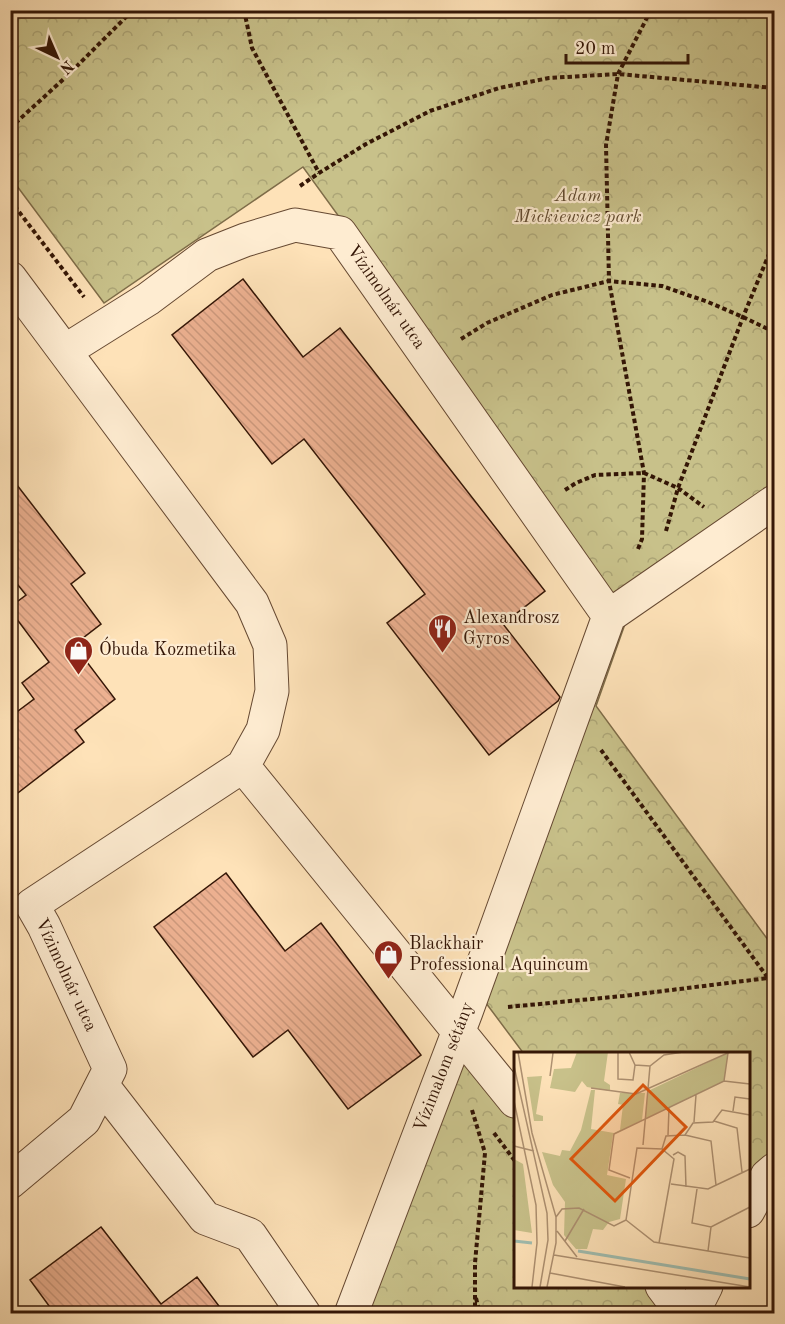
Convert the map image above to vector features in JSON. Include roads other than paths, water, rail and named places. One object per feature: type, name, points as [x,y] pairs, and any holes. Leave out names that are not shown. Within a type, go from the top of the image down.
[{"type":"street","name":"Vízimolnár utca","points":[[65,351],[148,299],[207,255],[245,240],[295,225],[340,233],[609,616]]},
{"type":"street","name":"Vízimolnár utca","points":[[10,278],[252,603],[270,645],[272,691],[263,730],[243,766],[21,910],[44,926],[110,1069],[84,1120],[10,1182]]},
{"type":"street","points":[[609,616],[774,502]]},
{"type":"street","name":"Vízimalom sétány","points":[[351,1314],[462,1021],[609,616]]},
{"type":"street","points":[[243,766],[462,1021],[514,1099]]},
{"type":"street","points":[[102,1085],[204,1218],[250,1235],[304,1314]]},
{"type":"street","points":[[749,1208],[767,1176],[774,1170]]},
{"type":"street","points":[[663,1288],[683,1314]]},
{"type":"street","points":[[692,1314],[705,1288]]},
{"type":"place","name":"Alexandrosz Gyros","points":[[442,654]]},
{"type":"place","name":"Óbuda Kozmetika","points":[[78,676]]},
{"type":"place","name":"Blackhair Professional Aquincum","points":[[388,980]]},
{"type":"park label","name":"Adam Mickiewicz park","points":[[578,206]]}]
